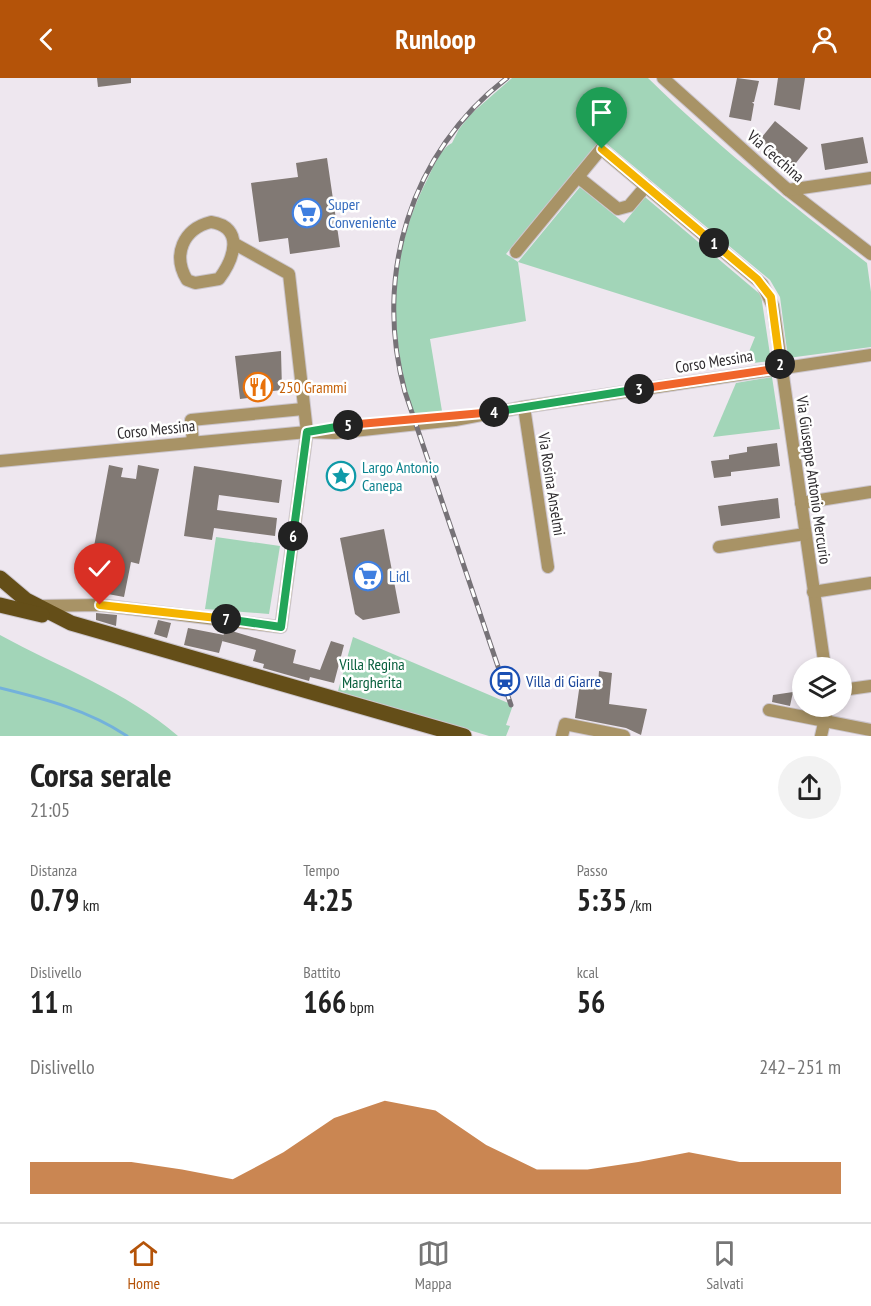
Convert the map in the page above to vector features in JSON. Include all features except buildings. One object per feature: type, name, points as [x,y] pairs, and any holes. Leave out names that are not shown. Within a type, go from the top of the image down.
[{"type":"main road","points":[[1,586],[71,623]]},
{"type":"main road","points":[[0,605],[71,623],[464,736]]},
{"type":"street","name":"Via Cecchina","points":[[663,78],[788,190],[871,254]]},
{"type":"street","name":"Via Giuseppe Antonio Mercurio","points":[[516,252],[602,149],[762,284],[773,306],[823,657]]},
{"type":"street","points":[[578,177],[618,209],[629,206],[646,186]]},
{"type":"street","points":[[788,190],[871,178]]},
{"type":"street","points":[[36,606],[100,605],[281,627],[311,432],[303,409],[289,274],[235,244],[229,229],[221,223],[201,224],[188,235],[180,249],[183,273],[187,280],[195,283],[219,279],[232,258],[235,244]]},
{"type":"street","name":"Corso Messina","points":[[0,461],[193,442],[311,432],[335,433],[416,425],[871,355]]},
{"type":"street","name":"Via Rosina Anselmi","points":[[524,407],[548,567]]},
{"type":"street","points":[[193,442],[191,420],[303,409]]},
{"type":"street","points":[[801,503],[871,492]]},
{"type":"street","points":[[719,547],[805,534]]},
{"type":"street","points":[[813,592],[871,583]]},
{"type":"street","points":[[852,689],[871,686]]},
{"type":"street","points":[[769,710],[871,730]]},
{"type":"street","points":[[821,736],[826,717]]},
{"type":"street","points":[[562,736],[565,724],[622,736]]},
{"type":"green space","points":[[512,78],[648,78],[754,174],[867,263],[871,292],[871,347],[788,358],[780,297],[770,280],[601,139],[506,254],[518,262],[526,321],[430,339],[442,411],[414,415],[405,385],[396,326],[399,266],[405,237],[414,208],[440,154],[452,143],[459,129],[472,113]]},
{"type":"green space","points":[[580,187],[624,223],[645,197],[761,295],[771,361],[744,364],[755,337],[518,262]]},
{"type":"green space","points":[[772,377],[780,429],[713,437],[736,383]]},
{"type":"green space","points":[[216,537],[280,546],[269,614],[205,609]]},
{"type":"green space","points":[[0,635],[115,693],[158,720],[178,736],[0,736]]},
{"type":"green space","name":"Villa Regina Margherita","points":[[353,637],[513,705],[506,725],[510,726],[506,736],[489,736],[338,691]]},
{"type":"waterway","points":[[0,688],[82,712],[127,736]]},
{"type":"railway","points":[[507,78],[473,108],[446,142],[424,179],[408,219],[398,261],[394,304],[396,348],[405,392],[511,705]]},
{"type":"place","name":"Super Conveniente","points":[[307,213]]},
{"type":"place","name":"250 Grammi","points":[[258,387]]},
{"type":"place","name":"Largo Antonio Canepa","points":[[341,476]]},
{"type":"place","name":"Lidl","points":[[368,576]]},
{"type":"place","name":"Villa di Giarre","points":[[505,681]]},
{"type":"route","points":[[100,605],[281,627],[307,432],[455,413],[492,412],[781,368],[771,297],[762,284],[602,149]]}]
